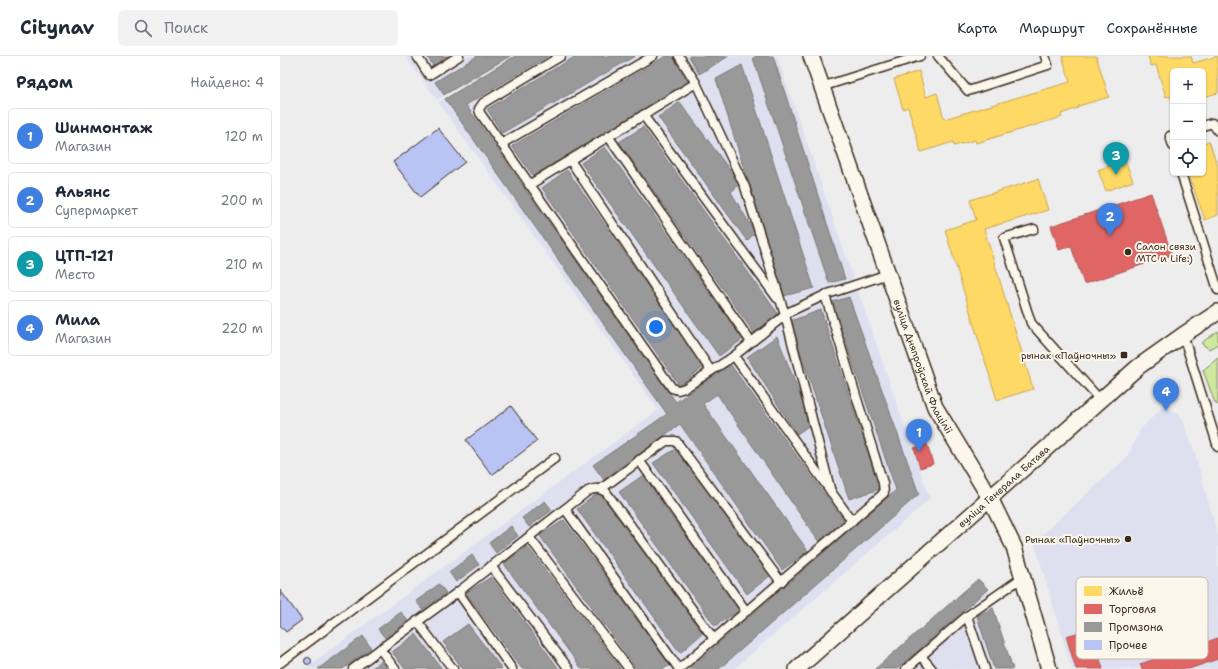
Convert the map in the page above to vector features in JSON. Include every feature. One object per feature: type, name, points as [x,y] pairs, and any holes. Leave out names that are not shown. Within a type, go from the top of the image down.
[{"type":"street","name":"вуліца Дняпроўскай Флаціліі","points":[[810,56],[935,408],[990,498],[1014,547],[1049,669]]},
{"type":"street","name":"вуліца Генерала Батава","points":[[797,669],[1102,401],[1138,367],[1182,335],[1218,312]]},
{"type":"lane","points":[[417,56],[429,75],[459,56]]},
{"type":"lane","points":[[561,56],[483,103],[479,109],[480,114],[672,388],[678,390],[685,388],[734,356],[785,315],[825,295],[888,274]]},
{"type":"lane","points":[[501,144],[653,56]]},
{"type":"lane","points":[[679,56],[696,82],[739,171],[782,304],[831,492]]},
{"type":"lane","points":[[821,87],[920,56]]},
{"type":"lane","points":[[938,56],[968,91],[1048,65],[1045,56]]},
{"type":"lane","points":[[530,185],[696,82]]},
{"type":"lane","points":[[643,115],[782,304]]},
{"type":"lane","points":[[1206,125],[1212,123],[1218,131]]},
{"type":"lane","points":[[608,136],[751,342]]},
{"type":"lane","points":[[570,160],[711,371]]},
{"type":"lane","points":[[1182,176],[1218,290]]},
{"type":"lane","points":[[1034,229],[1004,238],[1030,323],[1102,401]]},
{"type":"lane","points":[[566,509],[679,669],[884,493],[885,489],[825,295]]},
{"type":"lane","points":[[1182,335],[1218,447]]},
{"type":"lane","points":[[734,356],[852,521]]},
{"type":"lane","points":[[353,669],[458,592],[588,491],[601,489],[666,441],[676,441],[781,582]]},
{"type":"lane","points":[[280,663],[555,458]]},
{"type":"lane","points":[[639,460],[746,611]]},
{"type":"lane","points":[[601,489],[606,492],[714,639]]},
{"type":"lane","points":[[529,537],[629,669]]},
{"type":"lane","points":[[491,566],[569,669]]},
{"type":"lane","points":[[906,669],[967,616],[1022,577]]},
{"type":"lane","points":[[458,592],[512,669]]},
{"type":"lane","points":[[967,616],[985,669]]},
{"type":"lane","points":[[417,621],[453,669]]},
{"type":"lane","points":[[380,649],[395,669]]},
{"type":"lane","points":[[921,656],[932,669]]},
{"type":"shaded area","points":[[405,56],[509,56],[437,100]]},
{"type":"shaded area","points":[[513,56],[777,56],[930,499],[734,669],[304,669],[658,410],[438,102]]},
{"type":"shaded area","name":"Рынак «Паўночны»","points":[[1163,406],[1181,415],[1194,450],[1218,536],[1218,669],[1072,669],[1034,542],[1127,457],[1140,430]]},
{"type":"shaded area","points":[[978,579],[988,589],[1013,669],[875,669]]},
{"type":"green space","points":[[1218,331],[1218,344],[1209,349],[1201,343]]},
{"type":"green space","points":[[1218,358],[1218,405],[1215,403],[1203,370]]},
{"type":"building: Жильё","points":[[1062,56],[1096,56],[1109,97],[1078,106],[1078,108],[1061,114],[1062,117],[976,143],[975,140],[954,146],[953,142],[921,152],[908,107],[903,109],[894,79],[919,71],[926,97],[937,93],[944,119],[1070,82]]},
{"type":"building: Жильё","points":[[1148,56],[1191,56],[1193,63],[1218,56],[1218,93],[1206,96],[1206,68],[1170,68],[1170,96],[1166,97],[1156,65],[1151,66]]},
{"type":"building: Жильё","points":[[1209,141],[1218,167],[1218,215],[1205,220],[1189,176],[1206,176],[1206,142]]},
{"type":"building: Жильё","points":[[1125,160],[1133,181],[1106,191],[1098,170]]},
{"type":"building: Жильё","points":[[1038,179],[1048,210],[984,229],[1033,389],[997,400],[945,230],[976,220],[970,200]]},
{"type":"building: Торговля","points":[[1151,193],[1172,255],[1084,284],[1071,246],[1059,250],[1051,226]]},
{"type":"building: Торговля","points":[[927,444],[933,464],[920,468],[914,448]]},
{"type":"building: Торговля","points":[[1076,633],[1076,659],[1100,659],[1103,669],[1076,669],[1066,636]]},
{"type":"building: Торговля","points":[[1218,638],[1218,659],[1189,669],[1142,669],[1140,664],[1155,659],[1208,659],[1208,641]]},
{"type":"building: Промзона","points":[[427,56],[450,56],[433,66]]},
{"type":"building: Промзона","points":[[477,56],[510,56],[444,95],[435,82]]},
{"type":"building: Промзона","points":[[515,56],[548,56],[466,105],[676,402],[730,364],[845,522],[819,542],[717,394],[703,404],[808,551],[782,570],[680,424],[604,480],[593,465],[667,414],[445,99]]},
{"type":"building: Промзона","points":[[576,56],[635,56],[502,133],[487,109]]},
{"type":"building: Промзона","points":[[666,56],[672,56],[689,82],[533,176],[512,146]]},
{"type":"building: Промзона","points":[[689,56],[729,56],[699,74]]},
{"type":"building: Промзона","points":[[756,56],[773,56],[845,279],[829,283],[753,58]]},
{"type":"building: Промзона","points":[[742,65],[814,288],[784,296],[716,79]]},
{"type":"building: Промзона","points":[[680,102],[740,184],[731,192],[755,233],[747,241],[658,117]]},
{"type":"building: Промзона","points":[[643,127],[779,315],[754,333],[619,142]]},
{"type":"building: Промзона","points":[[605,147],[743,339],[719,356],[581,163]]},
{"type":"building: Промзона","points":[[567,170],[704,367],[679,385],[542,188]]},
{"type":"building: Промзона","points":[[849,297],[919,494],[719,669],[689,669],[896,490],[832,302]]},
{"type":"building: Промзона","points":[[821,310],[880,489],[849,499],[790,321]]},
{"type":"building: Промзона","points":[[777,336],[811,424],[797,434],[747,357]]},
{"type":"building: Промзона","points":[[677,448],[771,575],[747,594],[653,463]]},
{"type":"building: Промзона","points":[[642,476],[740,610],[715,626],[619,492]]},
{"type":"building: Промзона","points":[[599,492],[703,633],[680,653],[577,509]]},
{"type":"building: Промзона","points":[[545,501],[552,510],[529,527],[522,518]]},
{"type":"building: Промзона","points":[[564,520],[670,665],[664,669],[637,669],[540,536]]},
{"type":"building: Промзона","points":[[511,526],[518,536],[496,553],[489,543]]},
{"type":"building: Промзона","points":[[527,546],[621,669],[582,669],[504,564]]},
{"type":"building: Промзона","points":[[472,555],[479,565],[456,582],[449,572]]},
{"type":"building: Промзона","points":[[491,577],[559,669],[522,669],[466,593]]},
{"type":"building: Промзона","points":[[978,579],[988,589],[897,669],[875,669]]},
{"type":"building: Промзона","points":[[439,584],[446,593],[423,610],[416,601]]},
{"type":"building: Промзона","points":[[993,608],[1013,669],[994,669],[977,616]]},
{"type":"building: Промзона","points":[[401,612],[408,621],[385,638],[378,629]]},
{"type":"building: Промзона","points":[[468,624],[502,669],[463,669],[443,642]]},
{"type":"building: Промзона","points":[[416,634],[442,669],[405,669],[392,652]]},
{"type":"building: Промзона","points":[[363,636],[371,648],[343,669],[318,669]]},
{"type":"building: Промзона","points":[[381,661],[387,669],[371,669]]},
{"type":"building: Прочее","points":[[438,128],[465,162],[420,197],[393,162]]},
{"type":"building: Прочее","points":[[511,406],[537,441],[492,475],[466,440]]},
{"type":"building: Прочее","points":[[280,590],[302,620],[286,632],[280,625]]},
{"type":"building: Прочее","points":[[308,657],[311,658],[311,664],[308,665],[305,664],[304,661],[305,658]]},
{"type":"place","name":"ЦТП-121","points":[[1116,175]]},
{"type":"place","name":"Альянс","points":[[1110,236]]},
{"type":"place","name":"Салон связи МТС и Life:)","points":[[1128,252]]},
{"type":"place","name":"рынак «Паўночны»","points":[[1124,355]]},
{"type":"place","name":"Мила","points":[[1166,411]]},
{"type":"place","name":"Шинмонтаж","points":[[919,452]]},
{"type":"place","name":"Рынак «Паўночны»","points":[[1128,539]]}]
